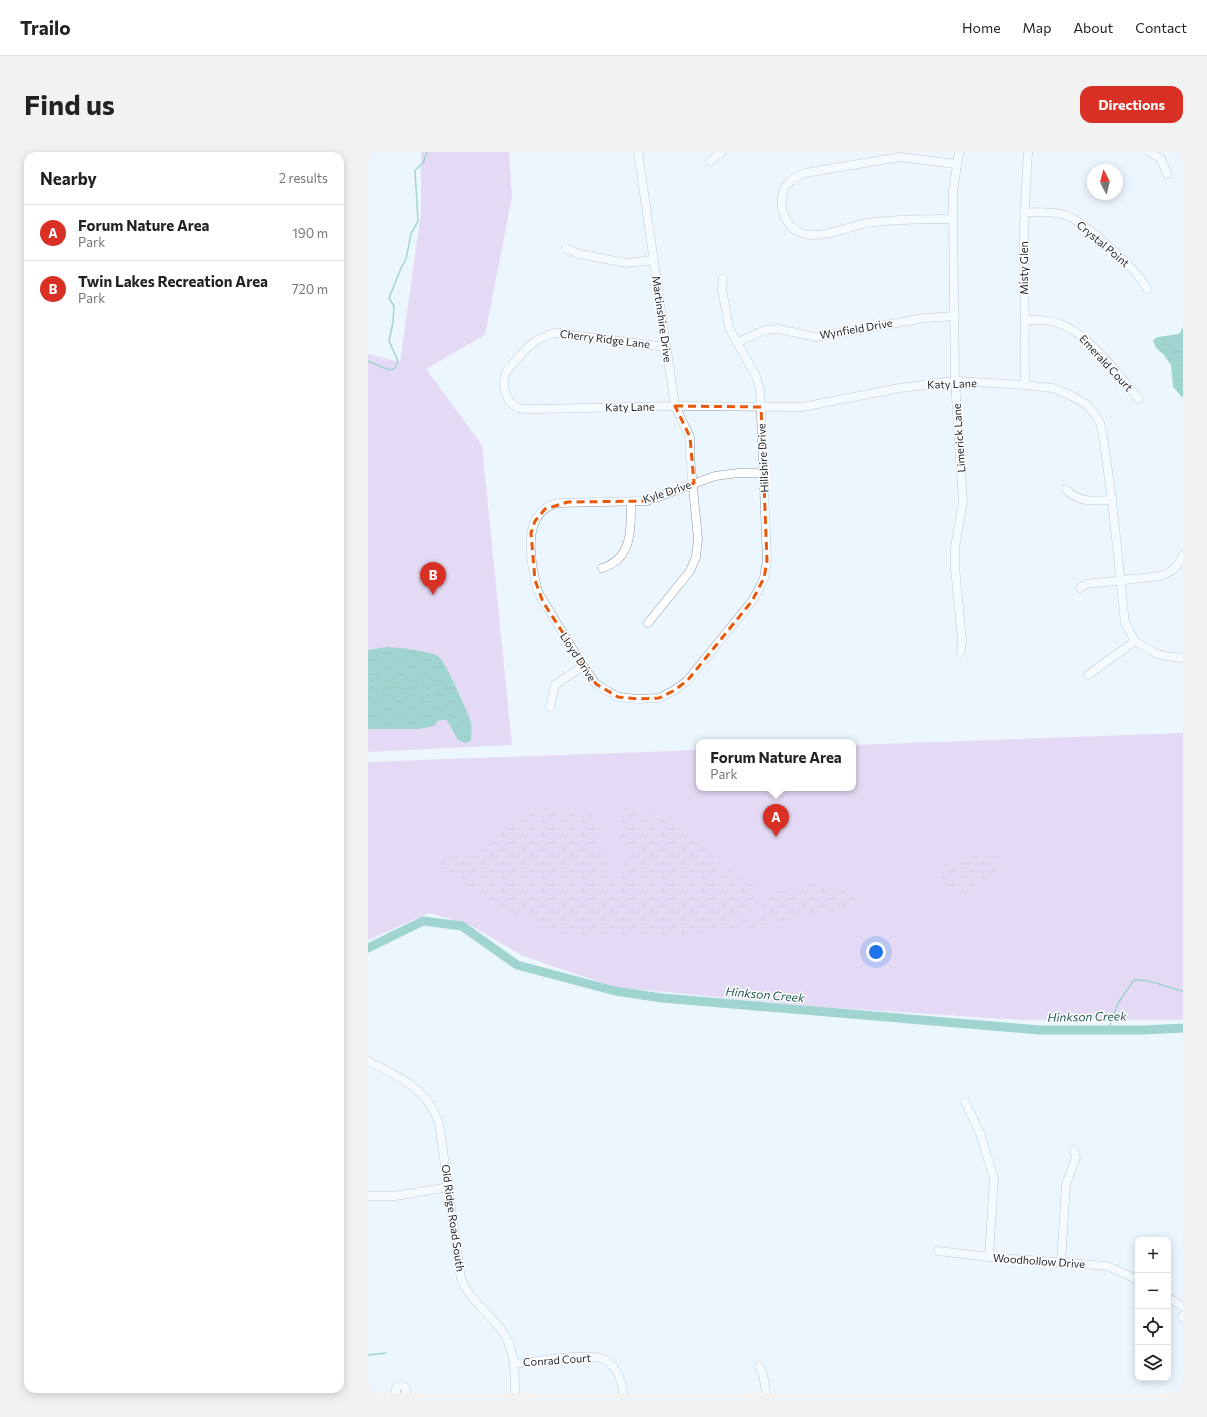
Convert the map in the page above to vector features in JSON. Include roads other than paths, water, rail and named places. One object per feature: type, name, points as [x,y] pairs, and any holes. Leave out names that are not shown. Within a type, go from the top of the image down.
[{"type":"street","name":"Martinshire Drive","points":[[638,152],[675,406],[690,437],[690,458],[694,483],[698,539],[696,557],[690,571],[648,623]]},
{"type":"street","points":[[710,161],[722,152]]},
{"type":"street","name":"Limerick Lane","points":[[959,152],[953,192],[953,219],[955,381],[963,502],[955,547],[962,640],[961,652]]},
{"type":"street","name":"Misty Glen","points":[[1025,385],[1024,212],[1028,152]]},
{"type":"street","points":[[1150,152],[1161,160],[1167,174]]},
{"type":"street","points":[[953,219],[902,219],[865,223],[812,234],[804,234],[788,224],[783,214],[781,204],[783,193],[787,184],[793,178],[805,174],[900,157],[956,164]]},
{"type":"street","name":"Crystal Point","points":[[1024,212],[1054,213],[1074,219],[1137,273],[1147,289]]},
{"type":"street","points":[[566,248],[579,254],[626,263],[654,260]]},
{"type":"street","name":"Hillshire Drive","points":[[723,279],[722,289],[729,328],[756,376],[760,390],[767,561],[764,578]]},
{"type":"street","name":"Wynfield Drive","points":[[737,343],[764,330],[778,329],[816,337],[925,318],[955,316]]},
{"type":"street","name":"Emerald Court","points":[[1024,320],[1051,321],[1076,331],[1099,354],[1139,399]]},
{"type":"street","name":"Cherry Ridge Lane","points":[[519,408],[510,402],[506,396],[503,378],[506,372],[534,340],[544,335],[555,333],[666,347]]},
{"type":"street","name":"Katy Lane","points":[[519,408],[538,410],[675,406],[802,406],[900,388],[955,381],[1052,388],[1068,394],[1080,400],[1094,413],[1100,423],[1112,500],[1125,623],[1135,641],[1154,653],[1183,658]]},
{"type":"street","name":"Kyle Drive","points":[[545,509],[557,504],[568,502],[647,501],[694,483],[725,474],[764,473]]},
{"type":"street","points":[[1066,489],[1073,497],[1086,500],[1112,500]]},
{"type":"street","points":[[602,568],[612,565],[630,541],[631,502]]},
{"type":"street","name":"Lloyd Drive","points":[[545,509],[535,521],[531,533],[535,580],[543,602],[596,684],[618,697],[638,699],[659,698],[674,691],[687,681],[752,601],[764,578]]},
{"type":"street","points":[[1080,588],[1086,584],[1161,576],[1171,572],[1178,566],[1183,555]]},
{"type":"street","points":[[1088,674],[1135,641]]},
{"type":"street","points":[[550,707],[555,685],[583,666]]},
{"type":"street","name":"Old Ridge Road South","points":[[368,1061],[409,1082],[434,1109],[439,1123],[461,1280],[467,1292],[503,1333],[509,1344],[514,1364],[515,1393]]},
{"type":"street","points":[[965,1102],[980,1133],[994,1179],[989,1257]]},
{"type":"street","points":[[1061,1263],[1066,1185],[1076,1157],[1074,1150]]},
{"type":"street","points":[[368,1196],[394,1196],[449,1187]]},
{"type":"street","name":"Woodhollow Drive","points":[[938,1251],[989,1257],[1108,1266],[1135,1279]]},
{"type":"street","points":[[1171,1299],[1183,1307]]},
{"type":"street","name":"Conrad Court","points":[[514,1364],[585,1356],[601,1358],[615,1368],[621,1379],[623,1393]]},
{"type":"street","points":[[759,1366],[763,1374],[766,1393]]},
{"type":"street","points":[[396,1393],[396,1388],[401,1385],[406,1388],[406,1393]]},
{"type":"water","points":[[1183,327],[1183,398],[1173,387],[1171,365],[1164,355],[1156,348],[1153,340],[1158,337],[1179,334]]},
{"type":"water","points":[[387,647],[427,652],[438,656],[446,667],[466,708],[471,722],[471,741],[465,743],[458,740],[447,720],[439,720],[434,726],[418,729],[368,729],[368,650]]},
{"type":"waterway","points":[[368,361],[389,370],[395,368],[398,361],[389,341],[393,322],[394,306],[389,298],[406,259],[411,234],[418,221],[415,170],[423,163],[427,152]]},
{"type":"waterway","name":"Hinkson Creek","points":[[368,948],[423,921],[462,926],[517,965],[615,991],[662,998],[1040,1030],[1144,1030],[1183,1028]]},
{"type":"waterway","points":[[1108,1030],[1118,1003],[1134,980],[1151,982],[1183,991]]},
{"type":"waterway","points":[[368,1355],[386,1353]]},
{"type":"place","name":"Twin Lakes Recreation Area","points":[[433,595]]},
{"type":"place","name":"Forum Nature Area","points":[[776,837]]}]
